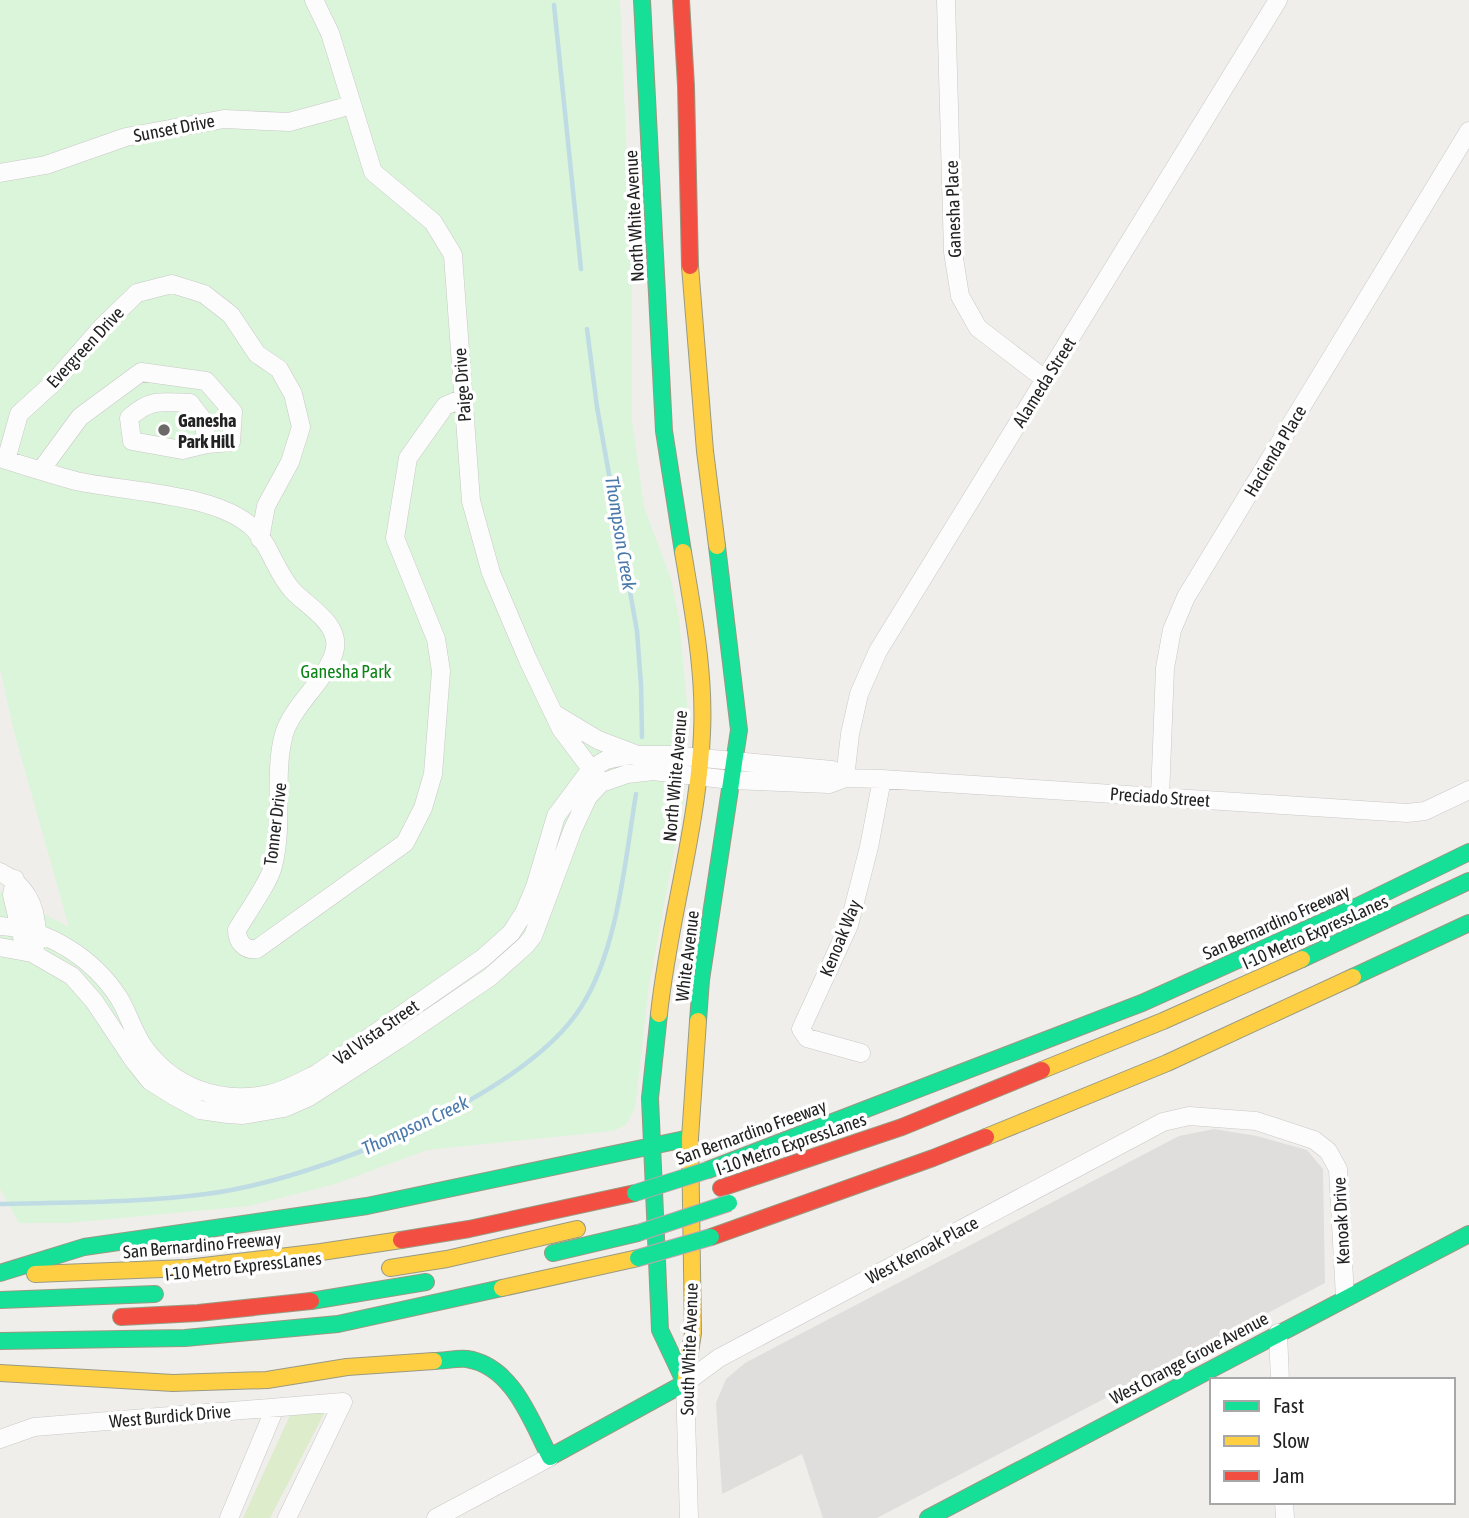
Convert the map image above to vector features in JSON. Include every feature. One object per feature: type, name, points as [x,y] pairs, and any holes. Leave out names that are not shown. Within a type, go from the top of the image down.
[{"type":"main road","name":"North White Avenue","points":[[642,0],[664,431],[700,658],[702,732],[698,778],[691,835],[665,958],[650,1098],[660,1330],[685,1382]]},
{"type":"main road","points":[[681,0],[691,291],[705,451],[739,730],[731,780]]},
{"type":"main road","name":"White Avenue","points":[[690,1138],[701,980],[731,780]]},
{"type":"main road","name":"San Bernardino Freeway","points":[[0,1274],[187,1268],[321,1252],[469,1229],[635,1193],[708,1170],[1143,1003],[1358,906],[1469,852]]},
{"type":"main road","name":"I-10 Metro ExpressLanes","points":[[637,1214],[902,1127],[1163,1021],[1469,881]]},
{"type":"main road","points":[[0,1341],[185,1338],[338,1324],[638,1258],[711,1237],[933,1158],[1167,1063],[1469,923]]},
{"type":"main road","points":[[0,1274],[84,1247],[367,1206],[690,1138]]},
{"type":"main road","name":"South White Avenue","points":[[685,1382],[693,1334],[690,1138]]},
{"type":"main road","name":"I-10 Metro ExpressLanes","points":[[531,1259],[638,1233],[735,1201]]},
{"type":"main road","points":[[372,1271],[447,1259],[598,1224]]},
{"type":"main road","name":"West Orange Grove Avenue","points":[[928,1518],[1469,1234]]},
{"type":"main road","points":[[108,1317],[272,1305],[374,1292],[439,1280]]},
{"type":"main road","name":"I-10 Metro ExpressLanes","points":[[0,1300],[177,1292]]},
{"type":"main road","points":[[0,1373],[173,1383],[267,1380],[347,1367],[467,1359],[495,1369],[511,1387],[550,1457],[685,1382]]},
{"type":"street","name":"Paige Drive","points":[[314,0],[330,33],[373,172],[433,222],[453,255],[471,501],[491,573],[553,713],[561,729],[596,776]]},
{"type":"street","name":"Ganesha Place","points":[[946,0],[953,252],[960,296],[978,328],[1045,380]]},
{"type":"street","name":"Alameda Street","points":[[845,778],[850,734],[859,694],[878,651],[1278,0]]},
{"type":"street","name":"Sunset Drive","points":[[0,173],[46,165],[126,137],[223,119],[289,122],[352,105]]},
{"type":"street","name":"Hacienda Place","points":[[1160,797],[1165,667],[1172,631],[1185,597],[1463,157],[1469,131]]},
{"type":"street","name":"Evergreen Drive","points":[[3,459],[19,414],[53,383],[102,327],[137,293],[172,284],[204,294],[231,315],[257,354],[279,369],[293,394],[301,426],[290,462],[266,506],[260,539]]},
{"type":"street","points":[[41,470],[80,417],[141,372],[206,381],[233,412],[231,442],[206,444]]},
{"type":"street","name":"Tonner Drive","points":[[3,459],[77,481],[189,498],[238,517],[254,529],[291,589],[326,623],[334,635],[335,648],[329,664],[292,716],[285,733],[281,749],[279,822],[273,868],[237,930],[237,938],[251,950],[257,949],[405,843],[423,808],[433,774],[441,671],[436,639],[395,538],[408,458],[445,406],[463,398]]},
{"type":"street","points":[[553,713],[598,740],[638,755]]},
{"type":"street","points":[[596,776],[606,760],[638,755],[700,759]]},
{"type":"street","name":"Preciado Street","points":[[700,759],[832,770],[845,778]]},
{"type":"street","points":[[596,776],[653,771],[698,778]]},
{"type":"street","name":"Val Vista Street","points":[[0,926],[29,932],[69,948],[86,962],[118,998],[142,1044],[156,1063],[185,1085],[214,1094],[251,1096],[289,1087],[318,1073],[501,944],[517,923],[531,896],[556,816],[596,776]]},
{"type":"street","name":"Val Vista Street","points":[[0,947],[28,953],[72,976],[94,1001],[150,1081],[174,1096],[200,1110],[228,1114],[243,1115],[284,1108],[309,1097],[399,1039],[490,977],[526,945],[533,936],[596,776]]},
{"type":"street","name":"Preciado Street","points":[[698,778],[829,784],[845,778],[882,779],[1408,813],[1435,807],[1469,790]]},
{"type":"street","name":"Kenoak Way","points":[[861,1053],[807,1038],[801,1029],[849,925],[864,870],[882,779]]},
{"type":"street","points":[[7,876],[12,895],[29,932],[28,953]]},
{"type":"street","points":[[72,976],[86,962]]},
{"type":"street","name":"Kenoak Drive","points":[[1163,1122],[1189,1116],[1256,1121],[1314,1140],[1328,1151],[1338,1169],[1345,1297]]},
{"type":"street","name":"West Kenoak Place","points":[[685,1382],[719,1358],[1163,1122]]},
{"type":"street","points":[[1278,1333],[1280,1378]]},
{"type":"street","name":"South White Avenue","points":[[685,1382],[689,1518]]},
{"type":"street","name":"West Burdick Drive","points":[[0,1439],[34,1427],[343,1402],[287,1518]]},
{"type":"street","points":[[229,1518],[275,1408]]},
{"type":"street","points":[[436,1518],[550,1457]]},
{"type":"shaded area","points":[[1214,1129],[1257,1136],[1307,1150],[1323,1169],[1325,1283],[877,1518],[823,1518],[802,1454],[722,1494],[716,1403],[726,1379],[745,1363],[1179,1136]]},
{"type":"green space","name":"Ganesha Park","points":[[0,0],[620,0],[632,280],[632,420],[644,507],[671,579],[679,618],[687,704],[684,799],[649,985],[635,1108],[626,1125],[613,1131],[427,1150],[335,1184],[249,1206],[68,1223],[19,1223],[0,1189],[0,891],[69,927],[14,732],[0,669]]},
{"type":"green space","points":[[325,1412],[270,1518],[243,1518],[290,1415]]},
{"type":"waterway","name":"Thompson Creek","points":[[554,5],[581,269]]},
{"type":"waterway","name":"Thompson Creek","points":[[587,329],[597,407],[637,631],[642,737]]},
{"type":"waterway","name":"Thompson Creek","points":[[0,1204],[155,1199],[250,1186],[356,1153],[411,1130],[465,1103],[513,1073],[553,1041],[581,1007],[594,984],[612,932],[636,794]]},
{"type":"traffic: fast","points":[[642,0],[664,431],[683,552]]},
{"type":"traffic: fast","points":[[698,1021],[701,980],[739,730],[717,546]]},
{"type":"traffic: fast","points":[[708,1170],[1142,1003],[1358,906],[1469,852]]},
{"type":"traffic: fast","points":[[1302,959],[1469,881]]},
{"type":"traffic: fast","points":[[1353,977],[1469,923]]},
{"type":"traffic: fast","points":[[659,1014],[650,1098],[660,1330],[685,1383]]},
{"type":"traffic: fast","points":[[0,1273],[84,1247],[367,1206],[690,1138]]},
{"type":"traffic: fast","points":[[635,1193],[708,1170]]},
{"type":"traffic: fast","points":[[638,1233],[729,1203]]},
{"type":"traffic: fast","points":[[553,1253],[638,1233]]},
{"type":"traffic: fast","points":[[928,1518],[1469,1234]]},
{"type":"traffic: fast","points":[[638,1258],[711,1237]]},
{"type":"traffic: fast","points":[[311,1301],[426,1282]]},
{"type":"traffic: fast","points":[[0,1341],[185,1338],[338,1324],[502,1288]]},
{"type":"traffic: fast","points":[[0,1300],[155,1294]]},
{"type":"traffic: fast","points":[[434,1361],[467,1359],[497,1372],[519,1397],[550,1457]]},
{"type":"traffic: fast","points":[[550,1457],[685,1383]]},
{"type":"traffic: slow","points":[[690,266],[705,451],[717,546]]},
{"type":"traffic: slow","points":[[659,1014],[695,804],[702,733],[700,665],[683,552]]},
{"type":"traffic: slow","points":[[1042,1070],[1163,1021],[1302,959]]},
{"type":"traffic: slow","points":[[986,1137],[1167,1063],[1353,977]]},
{"type":"traffic: slow","points":[[685,1383],[693,1333],[690,1138],[698,1021]]},
{"type":"traffic: slow","points":[[390,1268],[447,1259],[577,1229]]},
{"type":"traffic: slow","points":[[35,1274],[187,1268],[401,1240]]},
{"type":"traffic: slow","points":[[502,1288],[638,1258]]},
{"type":"traffic: slow","points":[[0,1373],[173,1383],[267,1380],[347,1367],[434,1361]]},
{"type":"traffic: jam","points":[[681,0],[690,266]]},
{"type":"traffic: jam","points":[[721,1188],[902,1127],[1042,1070]]},
{"type":"traffic: jam","points":[[711,1237],[986,1137]]},
{"type":"traffic: jam","points":[[401,1240],[469,1229],[635,1193]]},
{"type":"traffic: jam","points":[[121,1317],[198,1313],[311,1301]]},
{"type":"place","name":"Ganesha Park Hill","points":[[164,430]]}]
